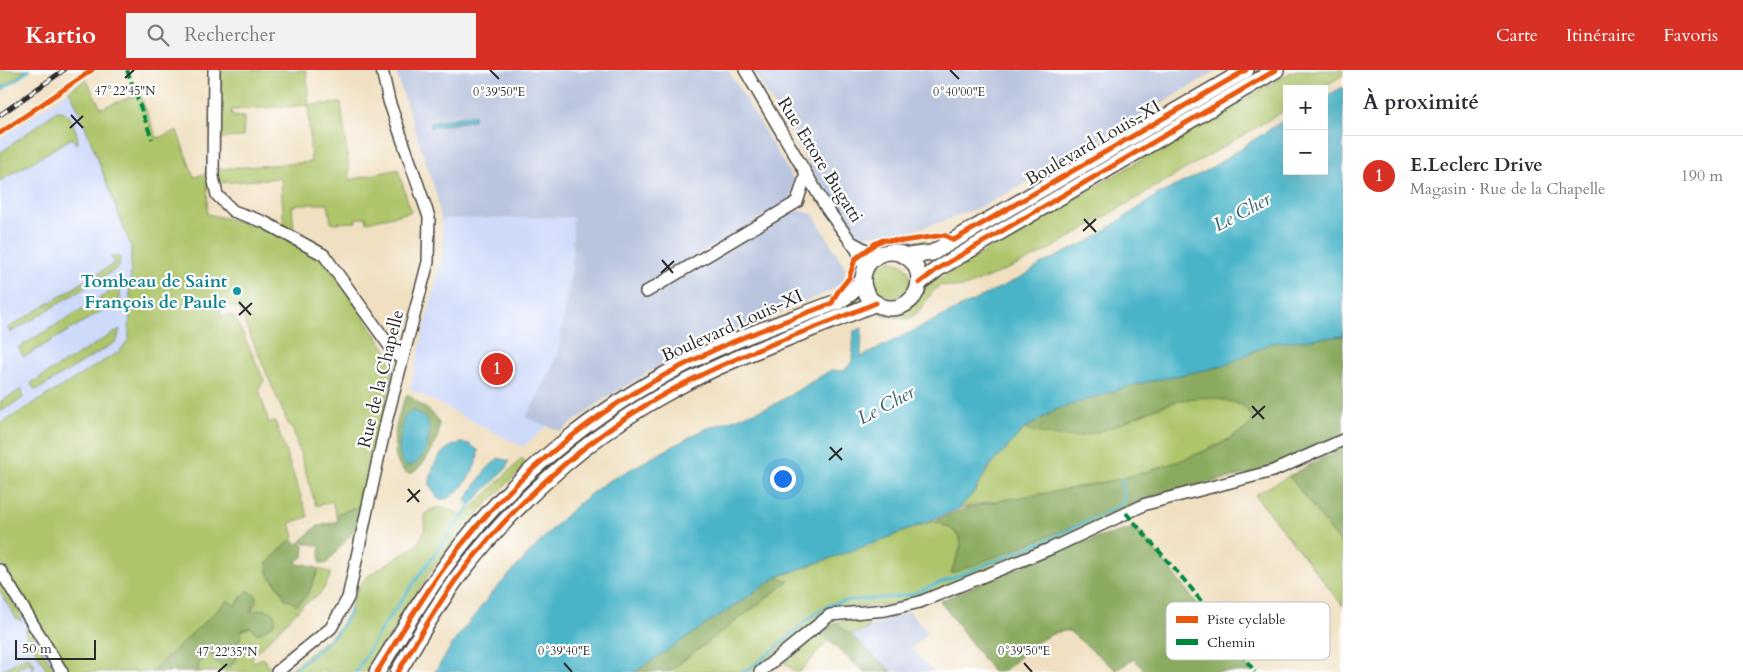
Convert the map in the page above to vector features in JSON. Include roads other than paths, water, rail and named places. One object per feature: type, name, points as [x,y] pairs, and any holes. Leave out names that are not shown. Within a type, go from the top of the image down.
[{"type":"main road","name":"Boulevard Louis-XI","points":[[907,256],[932,253],[1246,70]]},
{"type":"main road","name":"Boulevard Louis-XI","points":[[919,283],[939,268],[1276,70]]},
{"type":"main road","points":[[885,252],[900,253],[907,256],[917,268],[919,283],[917,291],[906,303],[891,308],[876,303],[865,289],[864,274],[872,260],[885,252]]},
{"type":"main road","name":"Boulevard Louis-XI","points":[[377,672],[430,586],[459,548],[490,512],[530,471],[580,430],[626,398],[680,367],[746,336],[839,301],[851,293],[864,274]]},
{"type":"main road","name":"Boulevard Louis-XI","points":[[398,672],[436,609],[461,573],[500,528],[551,475],[591,443],[627,418],[688,381],[725,363],[876,303]]},
{"type":"street","points":[[214,70],[213,177],[218,196],[232,211],[264,222],[324,255],[396,355],[402,358]]},
{"type":"street","name":"Rue de la Chapelle","points":[[277,672],[331,628],[348,598],[402,358],[428,262],[429,217],[389,101],[382,70]]},
{"type":"street","name":"Rue Ettore Bugatti","points":[[745,70],[827,209],[852,242],[864,274]]},
{"type":"street","points":[[646,292],[798,202],[806,174]]},
{"type":"street","name":"Rue Ettore Bugatti","points":[[852,242],[866,250],[885,252]]},
{"type":"street","points":[[760,672],[830,616],[846,612],[886,610],[920,602],[1052,548],[1126,513],[1164,498],[1273,471],[1343,440]]},
{"type":"street","points":[[0,570],[62,672]]},
{"type":"water","name":"Le Cher","points":[[1343,87],[1343,336],[1271,343],[1223,366],[1133,385],[1055,410],[1024,429],[990,466],[974,492],[959,509],[877,542],[777,577],[635,672],[435,672],[455,640],[492,593],[579,503],[605,483],[703,430],[772,406],[831,370],[844,371],[852,362],[854,331],[862,328],[861,357],[1091,240],[1157,195],[1208,170],[1283,121],[1283,175],[1328,175],[1328,95]]},
{"type":"water","points":[[474,115],[474,120],[430,128],[431,123]]},
{"type":"water","points":[[413,410],[427,419],[429,433],[423,455],[414,464],[407,466],[401,460],[399,446],[404,417]]},
{"type":"water","points":[[461,443],[469,444],[478,450],[475,465],[466,482],[459,490],[445,499],[438,499],[430,486],[434,465],[442,453]]},
{"type":"water","points":[[498,458],[509,461],[507,468],[472,503],[467,503],[466,499],[485,471]]},
{"type":"waterway","points":[[0,91],[29,70]]},
{"type":"waterway","points":[[743,672],[774,650],[810,618],[828,606],[848,601],[912,594],[1045,541],[1117,507],[1124,500],[1122,479]]},
{"type":"waterway","points":[[356,672],[383,626],[473,501]]},
{"type":"waterway","points":[[290,672],[332,637],[346,620],[351,610]]},
{"type":"railway","points":[[0,115],[64,70]]},
{"type":"place","name":"Tombeau de Saint François de Paule","points":[[237,291]]},
{"type":"place","name":"E.Leclerc Drive","points":[[497,369]]}]
